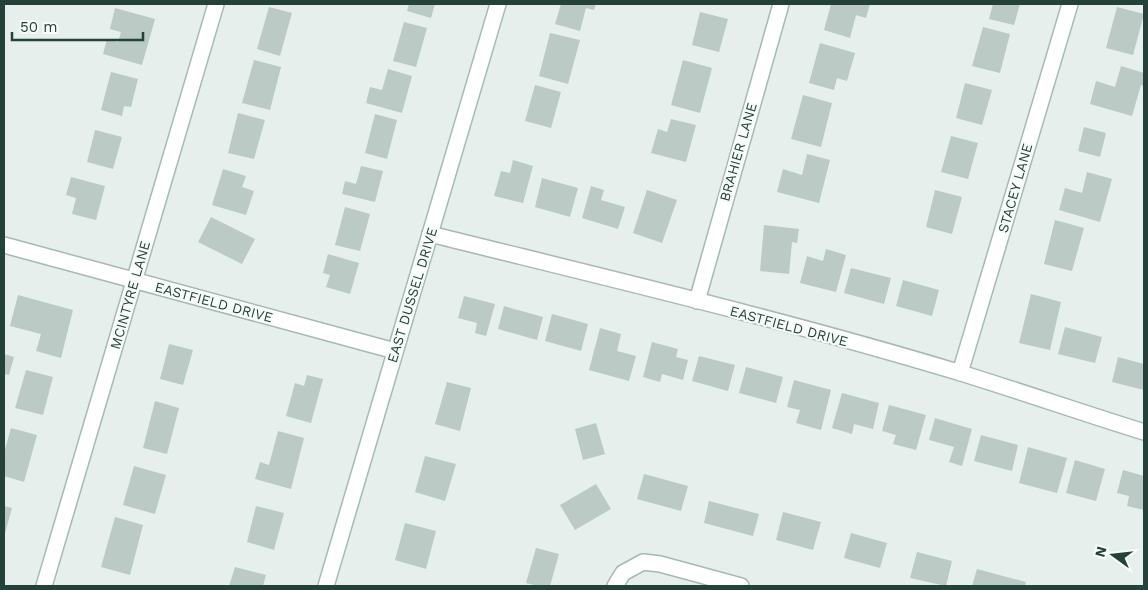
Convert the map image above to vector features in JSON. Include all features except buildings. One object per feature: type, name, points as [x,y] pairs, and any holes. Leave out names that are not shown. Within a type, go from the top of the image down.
[{"type":"street","name":"MCINTYRE LANE","points":[[44,586],[216,4]]},
{"type":"street","name":"EAST DUSSEL DRIVE","points":[[326,586],[498,4]]},
{"type":"street","name":"BRAHIER LANE","points":[[697,301],[780,4]]},
{"type":"street","name":"STACEY LANE","points":[[960,373],[1070,4]]},
{"type":"street","name":"EASTFIELD DRIVE","points":[[430,234],[697,301],[960,373],[1144,432]]},
{"type":"street","name":"EASTFIELD DRIVE","points":[[4,245],[395,351]]},
{"type":"street","points":[[615,586],[624,573],[643,562],[660,564],[742,586]]}]
